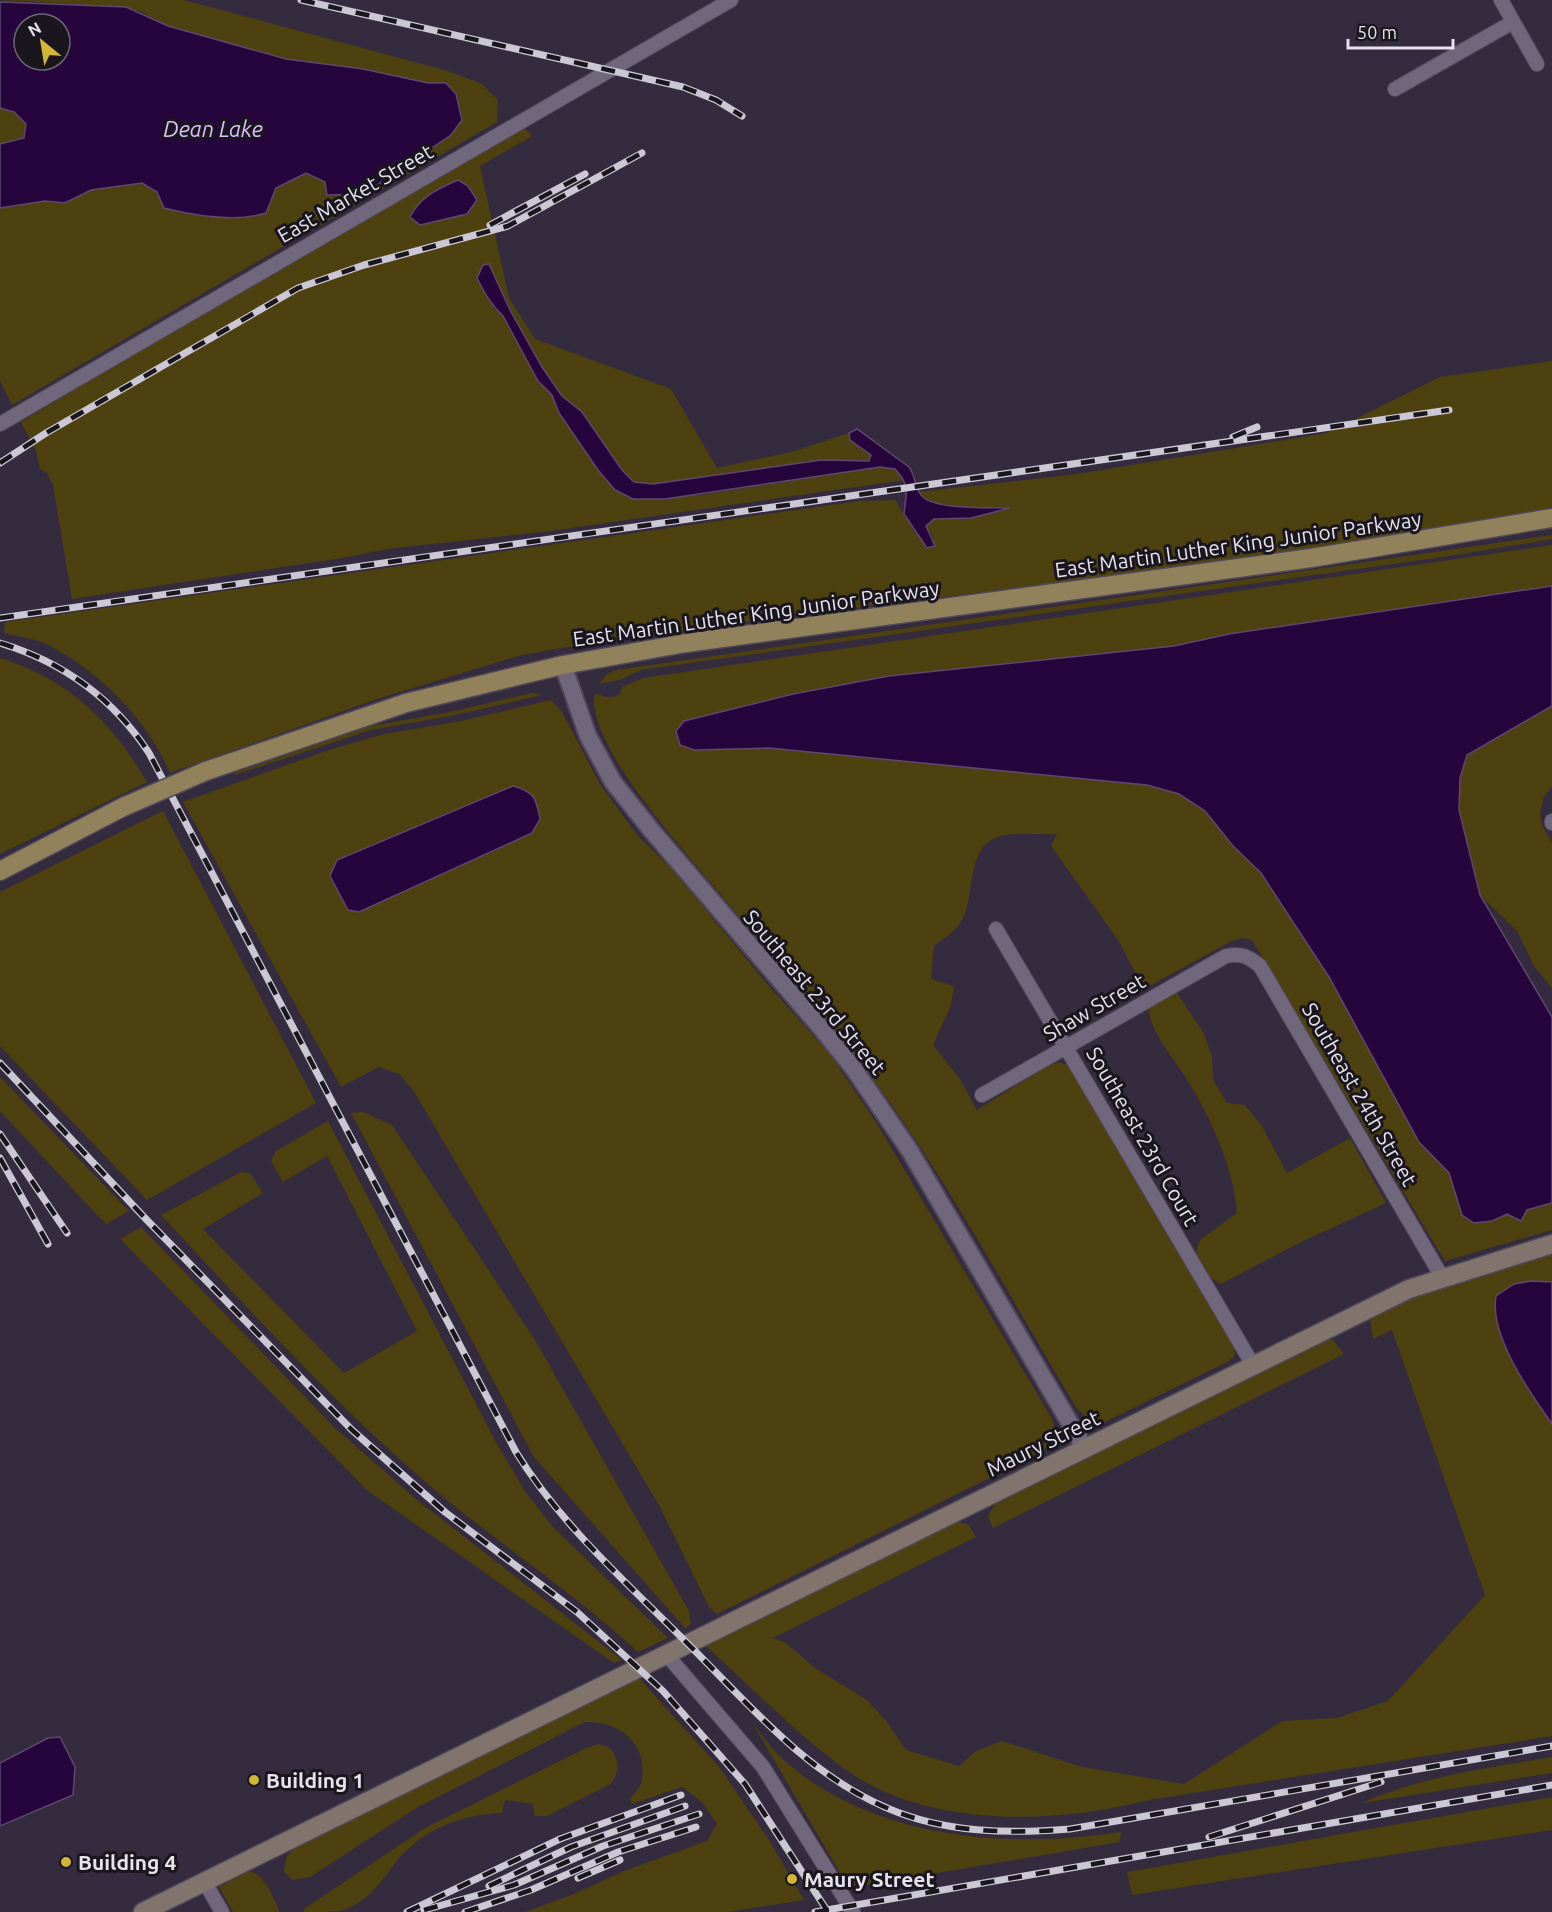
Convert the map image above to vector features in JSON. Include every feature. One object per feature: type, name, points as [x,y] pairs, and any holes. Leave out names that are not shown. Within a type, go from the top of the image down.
[{"type":"main road","name":"East Martin Luther King Junior Parkway","points":[[0,871],[123,807],[206,771],[406,703],[563,665],[686,643],[1311,558],[1552,518]]},
{"type":"main road","name":"Maury Street","points":[[143,1912],[1409,1289],[1552,1244]]},
{"type":"street","name":"East Market Street","points":[[0,424],[731,0]]},
{"type":"street","points":[[1501,0],[1537,64]]},
{"type":"street","points":[[1395,89],[1513,22]]},
{"type":"street","name":"Southeast 23rd Street","points":[[563,665],[588,736],[613,782],[659,841],[821,1028],[854,1070],[910,1151],[1084,1447]]},
{"type":"street","name":"Southeast 23rd Court","points":[[996,929],[1252,1365]]},
{"type":"street","name":"Southeast 24th Street","points":[[1226,956],[1239,953],[1249,957],[1260,966],[1442,1277]]},
{"type":"street","name":"Shaw Street","points":[[982,1095],[1226,956]]},
{"type":"street","points":[[666,1654],[764,1767],[853,1912]]},
{"type":"street","points":[[204,1881],[222,1912]]},
{"type":"shaded area","points":[[0,0],[184,0],[448,71],[482,84],[498,100],[497,122],[12,405],[0,381],[0,208],[45,201],[65,203],[91,190],[142,183],[157,192],[164,208],[215,217],[254,216],[266,213],[276,188],[306,173],[325,182],[363,194],[451,135],[462,119],[446,83],[428,83],[363,69],[286,59],[168,26],[140,11],[107,6]]},
{"type":"shaded area","points":[[0,108],[14,112],[26,124],[24,138],[0,144]]},
{"type":"shaded area","points":[[524,127],[532,136],[480,166],[509,298],[535,339],[671,389],[717,468],[795,451],[849,433],[850,440],[871,455],[869,461],[821,460],[653,484],[634,482],[621,470],[582,412],[562,396],[542,367],[510,310],[489,265],[494,309],[503,316],[538,381],[552,395],[598,470],[615,490],[633,499],[701,495],[880,467],[895,469],[905,480],[551,531],[387,549],[349,557],[72,599],[53,485],[47,473],[40,469],[36,451],[21,422],[295,258]]},
{"type":"shaded area","points":[[1552,361],[1552,507],[1479,523],[1369,541],[731,624],[518,656],[374,700],[170,773],[161,754],[136,717],[106,685],[71,658],[47,644],[4,633],[5,622],[860,501],[895,500],[915,533],[934,539],[926,526],[934,519],[971,518],[1007,508],[948,506],[927,499],[919,492],[1077,474],[1327,433],[1440,377]]},
{"type":"shaded area","points":[[1552,535],[1552,539],[1450,556],[641,670],[620,680],[599,684],[608,673],[616,670]]},
{"type":"shaded area","points":[[1552,545],[1552,586],[1229,634],[1174,646],[889,676],[793,694],[684,721],[676,731],[694,750],[769,748],[1147,785],[1179,794],[1205,811],[1233,846],[1261,873],[1329,977],[1419,1142],[1449,1173],[1462,1215],[1492,1221],[1507,1214],[1552,1203],[1552,1230],[1445,1261],[1252,940],[1242,938],[1232,941],[1144,989],[1118,940],[1051,846],[1057,834],[1000,836],[988,842],[981,851],[976,862],[965,914],[959,925],[934,946],[931,979],[954,986],[951,1005],[933,1045],[960,1079],[977,1110],[1044,1068],[1058,1062],[1070,1066],[1235,1348],[1234,1357],[1229,1361],[1105,1422],[1090,1421],[1076,1407],[962,1213],[889,1101],[824,1017],[637,792],[604,737],[596,713],[595,693],[614,697],[620,694],[622,687],[643,678]]},
{"type":"shaded area","points":[[0,658],[47,678],[86,705],[103,721],[147,782],[0,854]]},
{"type":"shaded area","points":[[532,693],[542,695],[451,716],[371,730],[235,775],[234,773],[370,726],[450,712]]},
{"type":"shaded area","points":[[551,700],[562,712],[600,784],[638,836],[670,867],[769,986],[830,1054],[879,1127],[1052,1419],[1056,1432],[1053,1444],[1041,1452],[717,1614],[709,1607],[660,1507],[413,1090],[399,1074],[379,1067],[341,1087],[183,802],[329,750],[384,734],[461,721]]},
{"type":"shaded area","points":[[1552,706],[1552,786],[1544,797],[1540,813],[1542,826],[1552,842],[1552,988],[1534,966],[1517,931],[1480,895],[1459,810],[1460,778],[1466,755]]},
{"type":"shaded area","points":[[163,811],[316,1103],[147,1200],[0,1046],[0,892]]},
{"type":"shaded area","points":[[1177,993],[1203,1032],[1212,1056],[1213,1080],[1227,1103],[1245,1105],[1262,1126],[1287,1173],[1350,1138],[1386,1203],[1297,1244],[1221,1284],[1211,1278],[1196,1252],[1200,1240],[1237,1213],[1232,1180],[1221,1147],[1199,1100],[1160,1040],[1148,1009]]},
{"type":"shaded area","points":[[0,1077],[129,1211],[106,1224],[97,1215],[0,1111]]},
{"type":"shaded area","points":[[363,1112],[392,1125],[535,1340],[689,1611],[691,1624],[685,1628],[534,1457],[351,1113]]},
{"type":"shaded area","points":[[328,1121],[497,1444],[525,1491],[552,1526],[668,1638],[638,1652],[587,1608],[429,1485],[325,1388],[161,1215],[241,1172],[250,1173],[263,1193],[203,1229],[344,1373],[417,1331],[327,1156],[283,1182],[271,1161],[276,1151]]},
{"type":"shaded area","points":[[141,1227],[335,1428],[417,1500],[622,1660],[614,1663],[368,1491],[120,1239]]},
{"type":"shaded area","points":[[1552,1255],[1552,1282],[1513,1360],[1529,1391],[1552,1424],[1552,1736],[1073,1814],[1033,1817],[952,1812],[914,1803],[878,1789],[845,1769],[808,1740],[705,1645],[955,1522],[968,1524],[976,1537],[773,1638],[786,1643],[815,1668],[867,1700],[887,1722],[906,1750],[959,1766],[976,1751],[1002,1741],[1082,1767],[1184,1784],[1282,1721],[1337,1718],[1388,1701],[1485,1595],[1392,1330],[1373,1339],[1370,1319],[1422,1294]]},
{"type":"shaded area","points":[[1328,1338],[1333,1340],[1344,1354],[993,1528],[988,1516],[996,1502]]},
{"type":"shaded area","points":[[639,1678],[720,1768],[769,1840],[804,1900],[728,1912],[525,1912],[574,1894],[624,1871],[707,1841],[717,1824],[702,1802],[682,1787],[632,1804],[630,1799],[642,1782],[643,1766],[640,1755],[628,1736],[609,1725],[597,1722],[585,1722],[418,1807],[310,1877],[293,1880],[284,1872],[286,1858],[296,1846]]},
{"type":"shaded area","points":[[753,1724],[781,1758],[822,1788],[861,1808],[902,1823],[945,1833],[990,1838],[1078,1837],[1121,1832],[1120,1842],[849,1888]]},
{"type":"shaded area","points":[[599,1744],[610,1748],[616,1757],[617,1770],[611,1784],[547,1816],[534,1816],[533,1804],[505,1800],[502,1813],[457,1821],[443,1826],[418,1841],[396,1862],[373,1891],[358,1903],[341,1911],[304,1912],[304,1909],[425,1828],[586,1748]]},
{"type":"shaded area","points":[[1552,1757],[1552,1773],[1362,1803],[1432,1779]]},
{"type":"shaded area","points":[[1552,1797],[1552,1830],[1132,1895],[1127,1872]]},
{"type":"shaded area","points":[[248,1871],[264,1881],[280,1912],[233,1912],[219,1887]]},
{"type":"water","name":"Dean Lake","points":[[0,2],[126,7],[168,26],[286,59],[363,69],[428,83],[446,83],[456,94],[462,120],[451,135],[363,194],[327,195],[325,182],[306,173],[276,188],[266,213],[229,218],[189,214],[164,208],[157,192],[142,183],[91,190],[65,203],[45,201],[0,208],[0,144],[24,138],[26,124],[14,112],[0,108]]},
{"type":"water","points":[[458,180],[468,186],[477,200],[467,214],[420,225],[410,217],[430,194]]},
{"type":"water","points":[[489,264],[510,310],[542,367],[562,396],[582,412],[622,470],[634,482],[653,484],[821,460],[869,461],[871,455],[850,440],[849,433],[857,429],[909,467],[920,494],[930,501],[951,506],[1010,508],[971,518],[934,519],[926,526],[935,546],[927,548],[904,514],[905,485],[895,469],[880,467],[665,499],[633,499],[615,490],[598,470],[559,413],[552,395],[538,381],[503,316],[491,303],[477,278],[483,265]]},
{"type":"water","points":[[1552,586],[1552,706],[1467,755],[1460,778],[1459,810],[1480,895],[1552,1017],[1552,1203],[1527,1210],[1521,1221],[1507,1214],[1492,1221],[1474,1223],[1462,1215],[1449,1173],[1419,1142],[1329,977],[1261,873],[1233,846],[1205,811],[1179,794],[1147,785],[769,748],[694,750],[680,745],[676,731],[684,721],[793,694],[889,676],[1174,646],[1229,634]]},
{"type":"water","points":[[513,786],[526,791],[536,801],[540,819],[532,833],[359,912],[348,910],[330,876],[337,860]]},
{"type":"water","points":[[1531,1281],[1552,1282],[1552,1424],[1513,1363],[1495,1311],[1496,1296],[1514,1284]]},
{"type":"water","points":[[60,1737],[75,1767],[73,1795],[0,1826],[0,1763],[48,1738]]},
{"type":"railway","points":[[301,0],[683,87],[716,100],[742,116]]},
{"type":"railway","points":[[0,463],[46,433],[298,288],[364,265],[508,226],[642,153]]},
{"type":"railway","points":[[490,225],[585,174]]},
{"type":"railway","points":[[0,618],[1449,410]]},
{"type":"railway","points":[[1233,437],[1257,427]]},
{"type":"railway","points":[[0,643],[45,660],[85,684],[119,715],[149,753],[516,1452],[534,1479],[573,1528],[617,1574],[778,1734],[830,1776],[887,1808],[931,1823],[977,1830],[1047,1831],[1070,1829],[1552,1746]]},
{"type":"railway","points":[[0,1063],[143,1216],[352,1430],[445,1512],[577,1612],[663,1691],[745,1784],[828,1912]]},
{"type":"railway","points":[[0,1134],[67,1233]]},
{"type":"railway","points":[[0,1158],[48,1244]]},
{"type":"railway","points":[[1209,1837],[1381,1782]]},
{"type":"railway","points":[[815,1912],[1552,1785]]},
{"type":"railway","points":[[407,1912],[560,1839],[681,1795]]},
{"type":"railway","points":[[489,1886],[571,1847],[685,1806]]},
{"type":"railway","points":[[424,1910],[514,1885],[603,1846],[699,1814]]},
{"type":"railway","points":[[465,1912],[531,1890],[618,1852],[696,1827]]},
{"type":"railway","points":[[578,1878],[620,1860]]},
{"type":"place","name":"Building 1","points":[[254,1780]]},
{"type":"place","name":"Building 4","points":[[66,1862]]},
{"type":"place","name":"Maury Street","points":[[792,1879]]}]
